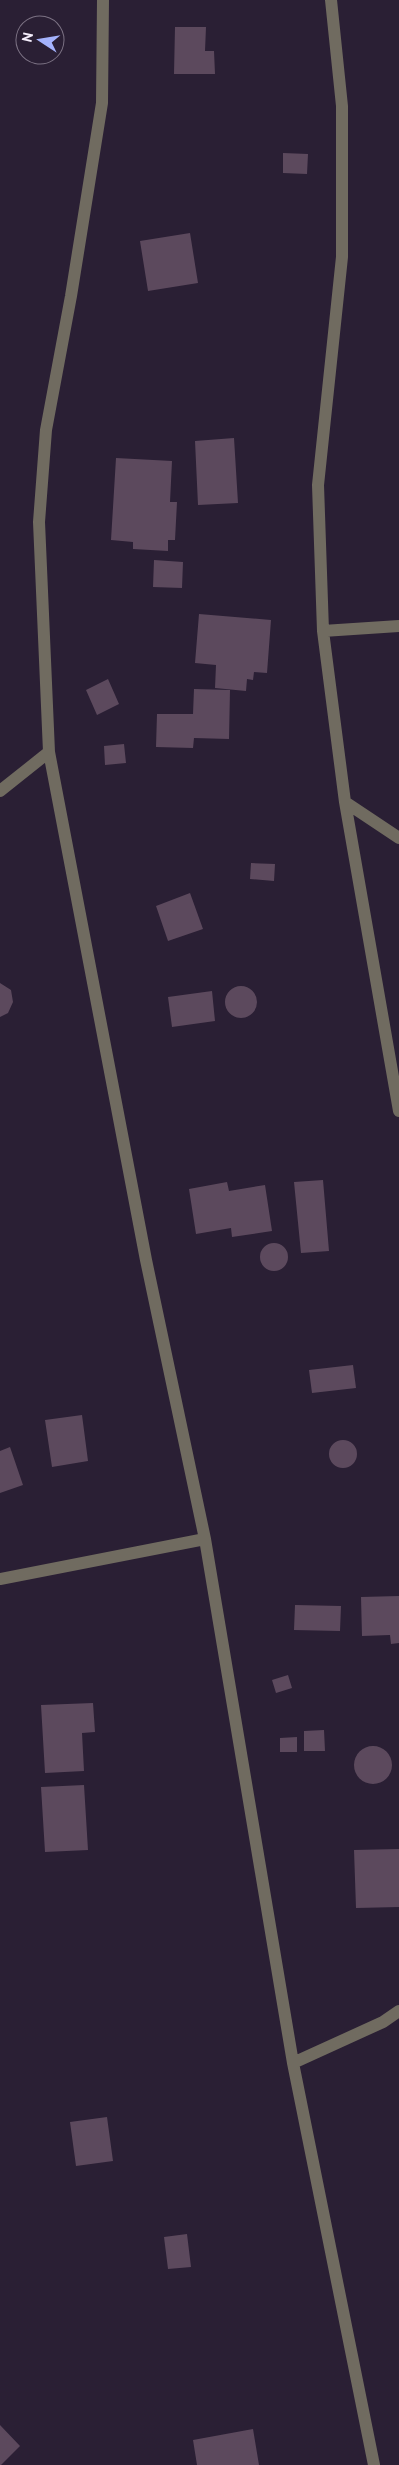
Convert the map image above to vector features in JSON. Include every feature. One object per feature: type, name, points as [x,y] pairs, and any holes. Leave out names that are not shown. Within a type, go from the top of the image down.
[{"type":"street","points":[[103,0],[102,103],[71,296],[46,430],[39,522],[49,752],[142,1240],[205,1539],[293,2063],[374,2465]]},
{"type":"street","points":[[331,0],[342,106],[342,257],[318,485],[323,631],[345,802],[399,1111]]},
{"type":"street","points":[[323,631],[399,626]]},
{"type":"street","points":[[0,791],[49,752]]},
{"type":"street","points":[[345,802],[399,838]]},
{"type":"street","points":[[0,1579],[205,1539]]},
{"type":"street","points":[[293,2063],[383,2022],[399,2011]]},
{"type":"building","points":[[175,27],[206,27],[205,51],[214,51],[215,74],[174,74]]},
{"type":"building","points":[[283,153],[308,154],[307,174],[283,173]]},
{"type":"building","points":[[190,233],[198,283],[148,291],[140,241]]},
{"type":"building","points":[[234,438],[238,503],[198,505],[195,441]]},
{"type":"building","points":[[116,458],[172,461],[170,502],[177,502],[175,540],[168,540],[168,551],[133,549],[133,542],[111,540]]},
{"type":"building","points":[[154,560],[183,562],[182,588],[153,587]]},
{"type":"building","points":[[199,614],[271,620],[267,673],[254,672],[253,680],[247,679],[246,691],[215,688],[216,665],[195,663]]},
{"type":"building","points":[[108,679],[119,704],[97,715],[86,690]]},
{"type":"building","points":[[194,689],[230,690],[229,739],[194,738],[193,748],[156,747],[157,714],[193,714]]},
{"type":"building","points":[[124,744],[126,763],[105,765],[104,746]]},
{"type":"building","points":[[251,863],[275,864],[274,881],[250,879]]},
{"type":"building","points":[[190,893],[203,929],[168,941],[156,906]]},
{"type":"building","points":[[0,983],[11,990],[13,1002],[8,1013],[0,1017]]},
{"type":"building","points":[[241,986],[247,987],[252,991],[256,996],[256,1008],[252,1013],[247,1017],[241,1018],[235,1017],[230,1013],[226,1008],[225,1002],[226,996],[230,991],[235,987]]},
{"type":"building","points":[[212,991],[215,1021],[172,1027],[168,997]]},
{"type":"building","points":[[323,1180],[329,1251],[301,1253],[294,1182]]},
{"type":"building","points":[[227,1182],[229,1191],[265,1185],[272,1231],[232,1237],[231,1228],[196,1234],[189,1189]]},
{"type":"building","points":[[274,1243],[284,1247],[288,1257],[284,1267],[274,1271],[264,1267],[260,1257],[264,1247]]},
{"type":"building","points":[[353,1365],[356,1388],[312,1393],[309,1370]]},
{"type":"building","points":[[82,1415],[88,1461],[52,1467],[45,1420]]},
{"type":"building","points":[[343,1440],[353,1444],[357,1454],[353,1464],[343,1468],[333,1464],[329,1454],[333,1444]]},
{"type":"building","points":[[10,1447],[23,1485],[0,1493],[0,1451]]},
{"type":"building","points":[[399,1596],[399,1643],[391,1644],[390,1635],[362,1636],[361,1597]]},
{"type":"building","points":[[295,1605],[341,1606],[340,1631],[294,1630]]},
{"type":"building","points":[[288,1675],[292,1688],[276,1693],[272,1680]]},
{"type":"building","points":[[93,1703],[95,1732],[82,1733],[84,1771],[45,1773],[41,1705]]},
{"type":"building","points":[[324,1730],[325,1751],[304,1751],[304,1731]]},
{"type":"building","points":[[297,1737],[297,1752],[280,1752],[280,1738]]},
{"type":"building","points":[[373,1746],[386,1752],[392,1765],[386,1778],[373,1784],[360,1778],[354,1765],[360,1752]]},
{"type":"building","points":[[84,1785],[88,1850],[45,1852],[41,1787]]},
{"type":"building","points":[[399,1849],[399,1907],[356,1908],[354,1850]]},
{"type":"building","points":[[107,2117],[113,2161],[76,2166],[70,2122]]},
{"type":"building","points":[[187,2234],[191,2267],[168,2269],[164,2237]]},
{"type":"building","points":[[0,2425],[20,2446],[1,2465],[0,2465]]},
{"type":"building","points":[[253,2429],[259,2465],[197,2465],[193,2440]]}]
